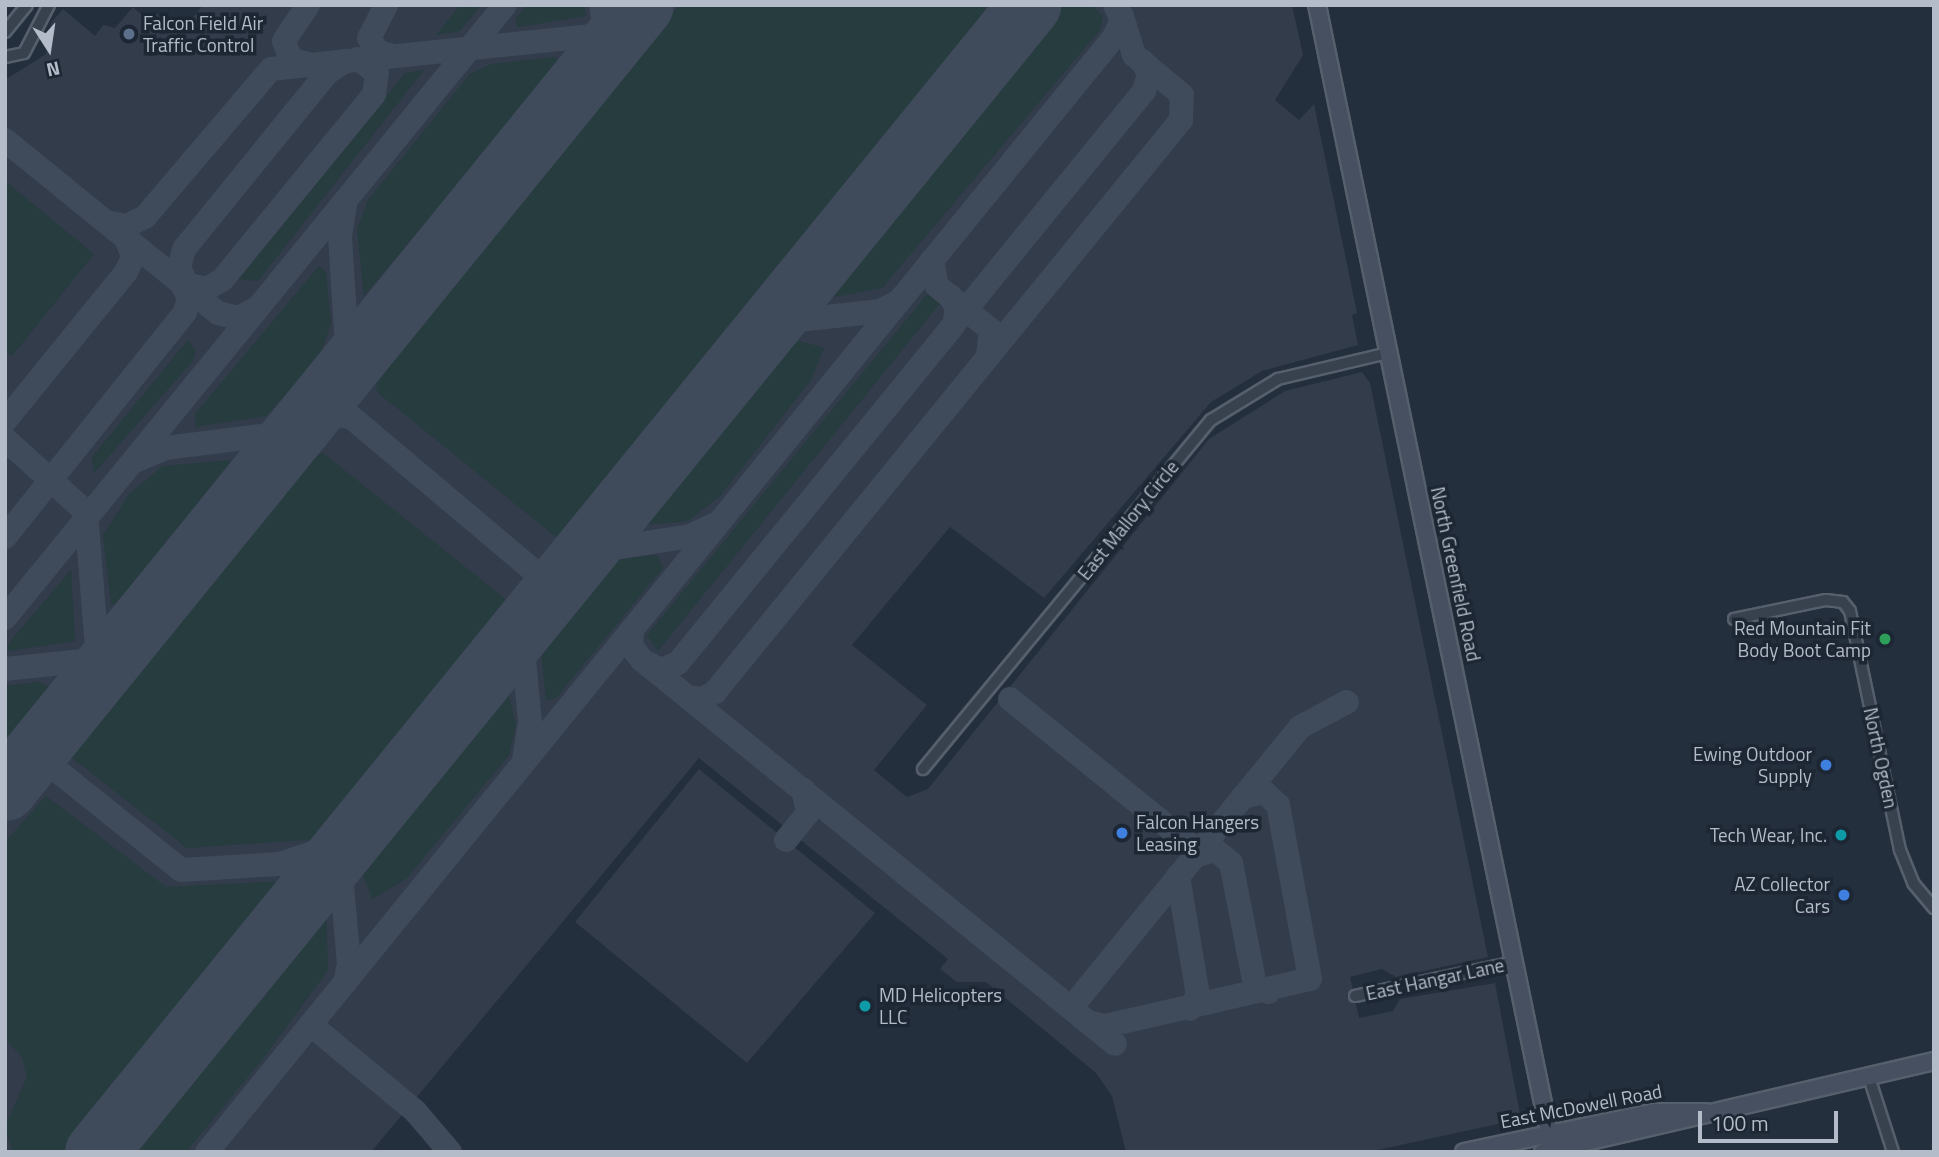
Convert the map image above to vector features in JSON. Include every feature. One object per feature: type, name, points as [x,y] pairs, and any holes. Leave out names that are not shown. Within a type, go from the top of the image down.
[{"type":"main road","name":"North Greenfield Road","points":[[1317,5],[1515,962],[1550,1147]]},
{"type":"main road","name":"East McDowell Road","points":[[1464,1152],[1550,1147],[1688,1123],[1705,1112],[1934,1060]]},
{"type":"street","points":[[5,32],[27,5]]},
{"type":"street","points":[[5,57],[24,53],[49,5]]},
{"type":"street","name":"East Mallory Circle","points":[[923,769],[1210,420],[1278,379],[1388,353]]},
{"type":"street","name":"North Ogden","points":[[1734,619],[1843,602],[1854,625],[1900,850],[1913,883],[1934,908]]},
{"type":"street","name":"East Hangar Lane","points":[[1355,996],[1515,962]]},
{"type":"street","points":[[1868,1074],[1893,1152]]},
{"type":"shaded area","points":[[203,5],[1292,5],[1303,55],[1275,100],[1299,120],[1314,104],[1357,313],[1352,315],[1358,345],[1262,371],[1211,402],[1044,598],[950,527],[852,645],[927,705],[874,770],[907,797],[928,789],[1209,439],[1285,391],[1362,372],[1370,383],[1488,957],[1396,977],[1382,969],[1350,977],[1359,1018],[1393,1011],[1400,999],[1495,983],[1521,1119],[1368,1152],[1126,1152],[1112,1096],[1096,1073],[986,982],[957,982],[940,969],[948,959],[699,758],[371,1152],[5,1152],[5,80],[46,54],[51,23],[63,9],[95,36],[103,25],[115,28],[133,7],[148,20],[155,12],[179,35]]},
{"type":"shaded area","points":[[699,769],[875,913],[747,1063],[575,922]]},
{"type":"green space","points":[[460,5],[481,5],[460,31],[436,35]]},
{"type":"green space","points":[[527,5],[584,5],[586,16],[518,27],[515,19]]},
{"type":"green space","points":[[679,5],[1000,5],[570,533],[556,537],[377,392],[376,378]]},
{"type":"green space","points":[[1058,5],[1092,5],[1103,16],[1100,30],[882,288],[819,300]]},
{"type":"green space","points":[[555,57],[560,63],[364,296],[357,230],[368,200],[470,74],[491,64]]},
{"type":"green space","points":[[424,70],[258,281],[239,279],[405,73]]},
{"type":"green space","points":[[5,181],[94,254],[12,356],[5,351]]},
{"type":"green space","points":[[319,266],[326,272],[331,323],[319,358],[266,416],[195,427],[195,414]]},
{"type":"green space","points":[[929,292],[942,301],[658,651],[647,635]]},
{"type":"green space","points":[[188,340],[196,351],[192,362],[94,473],[92,457]]},
{"type":"green space","points":[[796,340],[824,348],[811,380],[720,496],[688,521],[642,525],[782,345]]},
{"type":"green space","points":[[323,453],[504,598],[506,607],[321,839],[187,848],[71,757],[309,455]]},
{"type":"green space","points":[[231,460],[120,604],[111,604],[103,535],[129,494],[163,466]]},
{"type":"green space","points":[[657,555],[663,568],[556,698],[546,700],[540,642],[608,560]]},
{"type":"green space","points":[[71,570],[75,641],[8,651],[8,644]]},
{"type":"green space","points":[[39,682],[51,688],[5,743],[5,686]]},
{"type":"green space","points":[[506,685],[516,725],[509,755],[406,879],[372,899],[359,863]]},
{"type":"green space","points":[[46,796],[166,887],[286,881],[68,1151],[13,1152],[5,1127],[27,1077],[22,1057],[5,1040],[5,842]]},
{"type":"green space","points":[[326,906],[328,970],[262,1060],[186,1152],[125,1152]]},
{"type":"taxiway","points":[[308,5],[284,41],[291,60],[309,64]]},
{"type":"taxiway","points":[[386,5],[369,38],[378,52],[394,56]]},
{"type":"taxiway","points":[[5,618],[505,5]]},
{"type":"taxiway","points":[[596,61],[606,39],[601,5]]},
{"type":"taxiway","points":[[207,1152],[1114,37],[1122,20],[1115,5]]},
{"type":"taxiway","points":[[106,222],[127,226],[145,217],[271,69],[599,35],[634,16]]},
{"type":"taxiway","points":[[688,697],[702,699],[715,692],[1181,120],[1182,95],[1134,55],[1122,16]]},
{"type":"taxiway","points":[[181,283],[206,289],[222,280],[374,94],[377,73],[358,59]]},
{"type":"taxiway","points":[[189,289],[179,268],[184,249],[327,73],[345,61]]},
{"type":"taxiway","points":[[954,324],[1144,91],[1149,74],[1142,61]]},
{"type":"taxiway","points":[[5,140],[218,313],[238,318],[258,308]]},
{"type":"taxiway","points":[[345,205],[340,237],[348,365],[338,406],[536,573],[541,597],[534,612]]},
{"type":"taxiway","points":[[5,421],[126,272],[133,257],[126,238]]},
{"type":"taxiway","points":[[932,260],[937,286],[991,330],[988,356]]},
{"type":"taxiway","points":[[5,537],[185,312],[189,297],[181,283]]},
{"type":"taxiway","points":[[647,663],[661,670],[678,663],[954,324],[957,308],[950,296]]},
{"type":"taxiway","points":[[760,335],[781,322],[880,311],[898,302]]},
{"type":"taxiway","points":[[135,461],[165,448],[294,432],[322,413],[347,417]]},
{"type":"taxiway","points":[[5,439],[86,512],[99,672]]},
{"type":"taxiway","points":[[583,553],[690,536],[714,525]]},
{"type":"taxiway","points":[[536,573],[554,575],[573,565]]},
{"type":"taxiway","points":[[521,628],[530,722],[524,759]]},
{"type":"taxiway","points":[[632,631],[631,646],[642,660],[1115,1044]]},
{"type":"taxiway","points":[[5,669],[112,658]]},
{"type":"taxiway","points":[[1010,699],[1198,851]]},
{"type":"taxiway","points":[[1071,1008],[1300,727],[1347,702]]},
{"type":"taxiway","points":[[35,753],[181,870],[280,864],[349,841]]},
{"type":"taxiway","points":[[786,840],[808,813],[803,790]]},
{"type":"taxiway","points":[[1088,1022],[1105,1026],[1310,979],[1278,805],[1264,792],[1243,797]]},
{"type":"taxiway","points":[[345,982],[349,964],[340,864],[349,841]]},
{"type":"taxiway","points":[[1195,856],[1215,850],[1231,863],[1255,985],[1268,992]]},
{"type":"taxiway","points":[[1178,876],[1198,995],[1190,1009]]},
{"type":"taxiway","points":[[311,1025],[415,1111],[450,1152]]},
{"type":"runway","points":[[5,789],[642,5]]},
{"type":"runway","points":[[96,1152],[1029,5]]},
{"type":"place","name":"Falcon Field Air Traffic Control","points":[[129,34]]},
{"type":"place","name":"Red Mountain Fit Body Boot Camp","points":[[1885,639]]},
{"type":"place","name":"Ewing Outdoor Supply","points":[[1826,765]]},
{"type":"place","name":"Falcon Hangers Leasing","points":[[1122,833]]},
{"type":"place","name":"Tech Wear, Inc.","points":[[1841,835]]},
{"type":"place","name":"AZ Collector Cars","points":[[1844,895]]},
{"type":"place","name":"MD Helicopters LLC","points":[[865,1006]]}]
